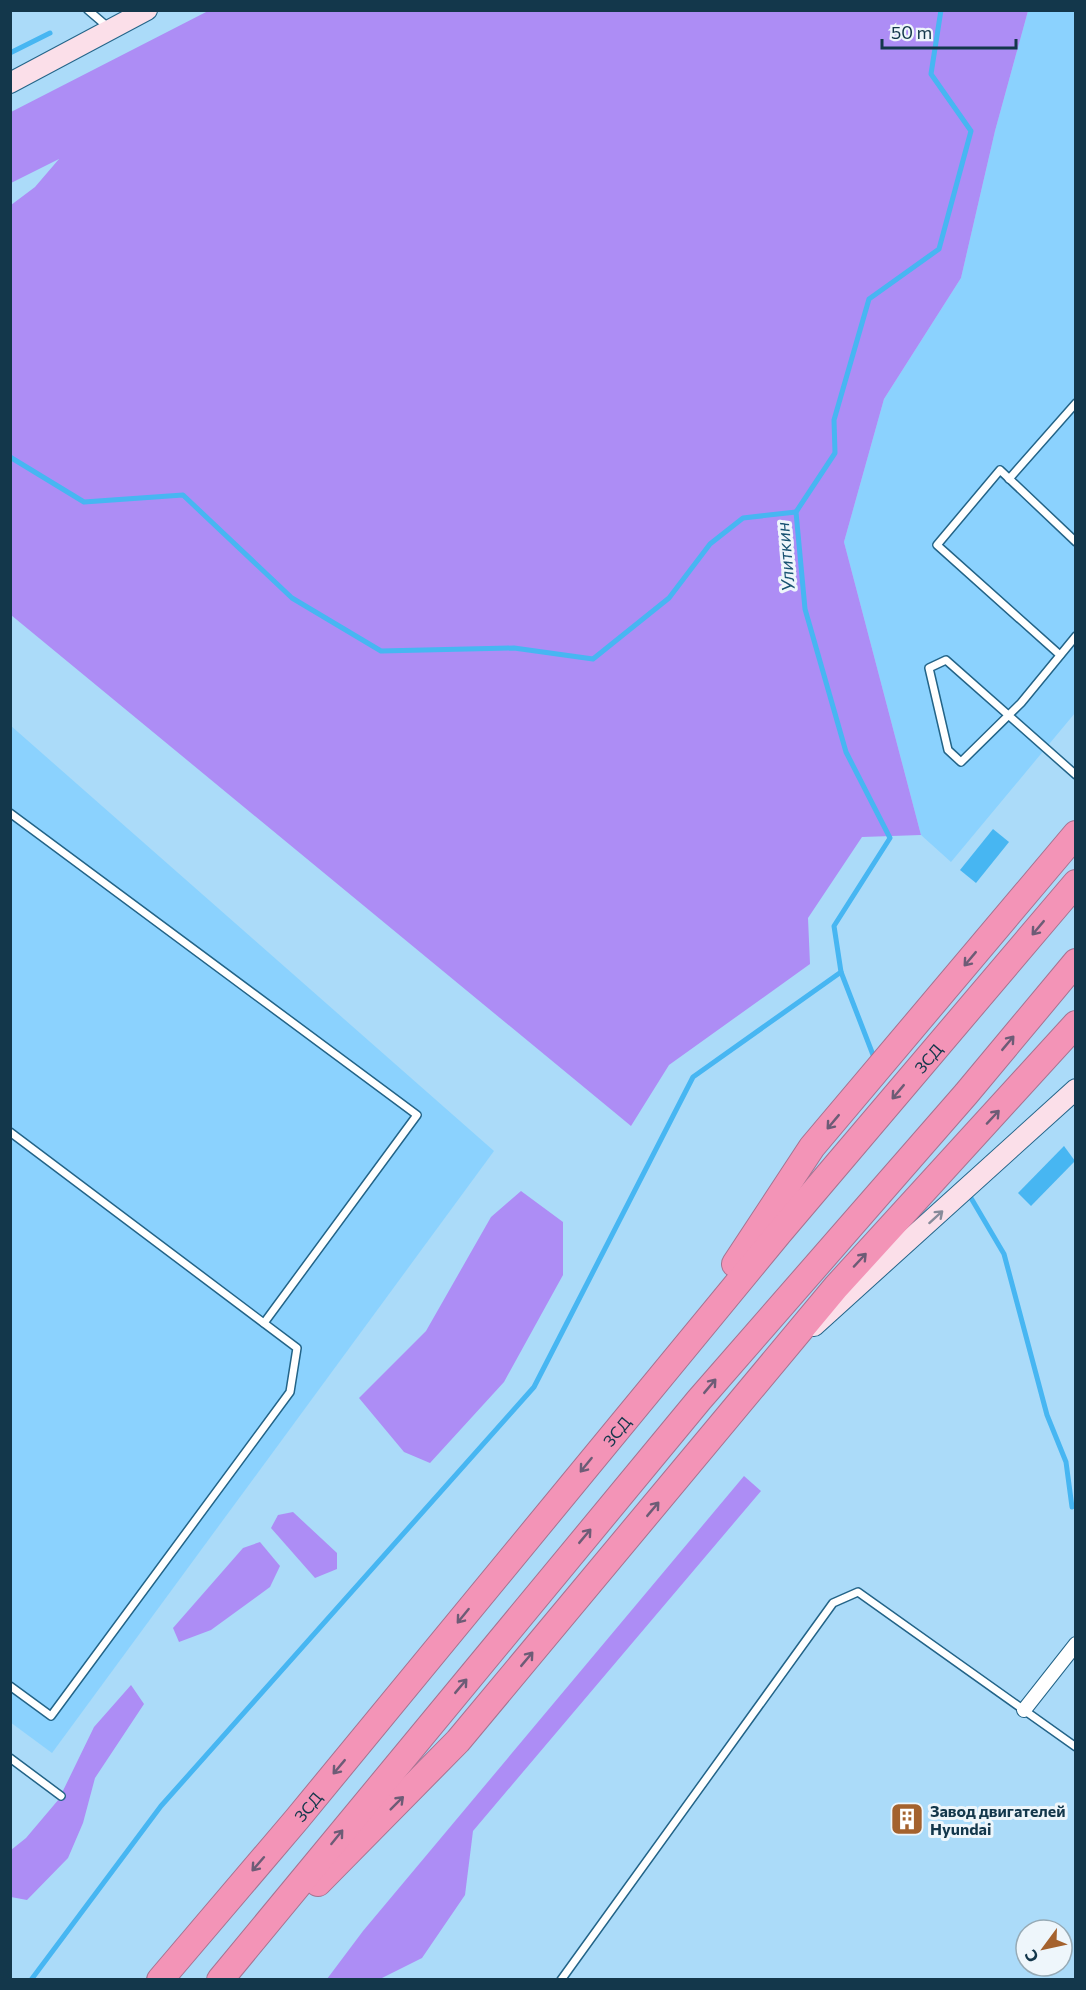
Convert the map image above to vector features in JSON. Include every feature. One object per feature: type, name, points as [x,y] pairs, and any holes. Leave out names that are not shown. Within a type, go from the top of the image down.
[{"type":"highway","points":[[664,1372],[812,1147],[1076,834]]},
{"type":"highway","name":"ЗСД","points":[[160,1980],[297,1819],[664,1372],[1076,883]]},
{"type":"highway","points":[[221,1980],[699,1400],[966,1094],[1076,962]]},
{"type":"highway","points":[[221,1980],[458,1741],[836,1287],[1076,1024]]},
{"type":"main road","points":[[10,83],[147,10]]},
{"type":"main road","points":[[782,1353],[847,1298],[1076,1089]]},
{"type":"street","points":[[1024,1710],[1076,1644]]},
{"type":"lane","points":[[88,10],[111,30]]},
{"type":"lane","points":[[1010,479],[1076,403]]},
{"type":"lane","points":[[1060,655],[937,545],[1000,470],[1076,542]]},
{"type":"lane","points":[[1076,636],[1021,703],[1007,714],[961,762],[948,750],[929,668],[946,660],[1007,714],[1076,775]]},
{"type":"lane","points":[[10,813],[417,1115],[264,1323]]},
{"type":"lane","points":[[10,1132],[297,1348],[290,1392],[51,1716],[10,1686]]},
{"type":"lane","points":[[561,1980],[832,1603],[858,1592],[1076,1747]]},
{"type":"lane","points":[[10,1758],[61,1796]]},
{"type":"shaded area","points":[[210,10],[1028,11],[995,131],[961,278],[884,399],[844,542],[921,835],[862,837],[808,918],[810,964],[669,1065],[631,1126],[11,615],[11,205],[35,187],[59,159],[11,183],[11,112]]},
{"type":"shaded area","points":[[1028,11],[1075,11],[1075,713],[951,862],[921,835],[844,542],[884,399],[961,278],[995,131]]},
{"type":"shaded area","points":[[10,725],[494,1151],[52,1753],[10,1722]]},
{"type":"shaded area","points":[[993,829],[1009,842],[976,883],[960,870]]},
{"type":"shaded area","points":[[1064,1146],[1075,1161],[1031,1206],[1018,1193]]},
{"type":"shaded area","points":[[521,1191],[563,1222],[563,1275],[504,1382],[430,1463],[404,1452],[359,1398],[426,1331],[491,1217]]},
{"type":"shaded area","points":[[744,1476],[761,1491],[473,1831],[465,1895],[422,1958],[380,1979],[327,1979],[363,1931]]},
{"type":"shaded area","points":[[293,1512],[337,1553],[337,1569],[315,1578],[271,1528],[278,1515]]},
{"type":"shaded area","points":[[260,1542],[280,1566],[270,1587],[211,1630],[179,1642],[173,1628],[243,1548]]},
{"type":"shaded area","points":[[131,1685],[144,1704],[95,1778],[83,1823],[68,1858],[27,1900],[11,1897],[11,1850],[26,1838],[59,1799],[94,1727]]},
{"type":"waterway","name":"Улиткин","points":[[875,1060],[841,972],[834,926],[890,838],[846,752],[805,609],[796,512],[835,453],[834,420],[869,299],[939,249],[971,131],[931,74],[941,10]]},
{"type":"waterway","points":[[10,53],[50,33]]},
{"type":"waterway","points":[[10,457],[84,502],[183,495],[292,598],[381,651],[514,648],[593,659],[669,598],[710,544],[743,518],[796,512]]},
{"type":"waterway","points":[[31,1980],[161,1806],[534,1387],[693,1077],[841,972]]},
{"type":"waterway","points":[[971,1198],[1004,1254],[1047,1415],[1066,1462],[1072,1507]]},
{"type":"place","name":"Завод двигателей Hyundai","points":[[907,1819]]}]
